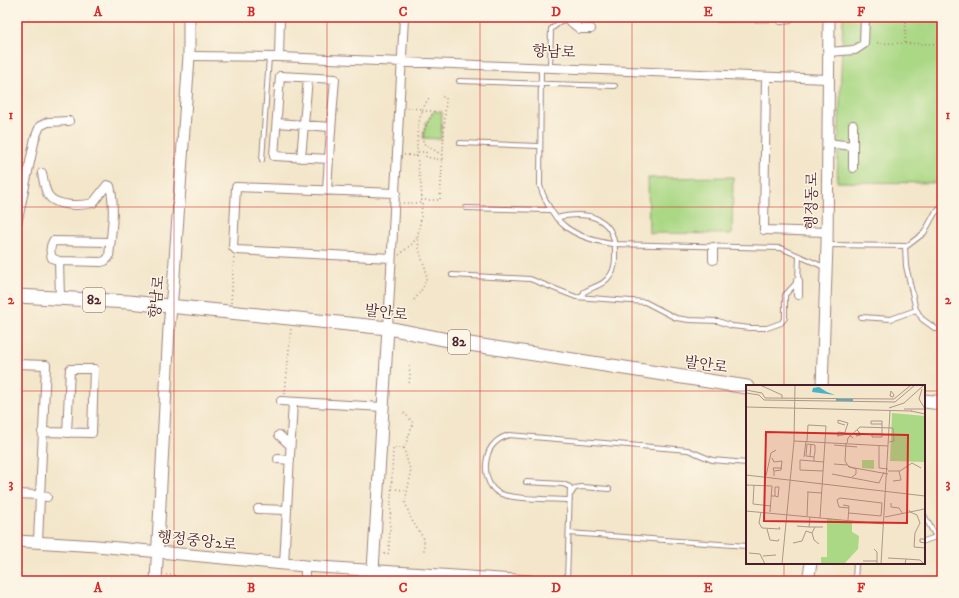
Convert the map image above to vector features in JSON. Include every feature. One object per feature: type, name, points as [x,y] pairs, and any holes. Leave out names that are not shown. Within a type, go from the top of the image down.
[{"type":"main road","name":"발안로","points":[[17,296],[170,306],[388,328],[463,343],[746,387]]},
{"type":"main road","points":[[925,401],[942,403]]},
{"type":"street","name":"향남로","points":[[156,578],[170,306],[174,275],[189,56],[189,17]]},
{"type":"street","points":[[279,57],[280,17]]},
{"type":"street","points":[[373,570],[396,193],[404,17]]},
{"type":"street","points":[[566,17],[580,29],[591,29]]},
{"type":"street","name":"행정동로","points":[[822,385],[827,245],[827,79],[829,17]]},
{"type":"street","points":[[828,52],[855,50],[864,44],[865,17]]},
{"type":"street","points":[[781,18],[790,19]]},
{"type":"street","name":"향남로","points":[[189,56],[279,57],[541,66],[827,79]]},
{"type":"street","points":[[327,190],[335,79],[280,76],[274,156],[329,159]]},
{"type":"street","points":[[766,77],[764,230],[826,232]]},
{"type":"street","points":[[302,158],[308,78]]},
{"type":"street","points":[[17,224],[35,138],[40,126],[48,122],[69,122]]},
{"type":"street","points":[[277,123],[331,127]]},
{"type":"street","points":[[853,125],[853,168]]},
{"type":"street","points":[[827,144],[853,146]]},
{"type":"street","points":[[42,173],[45,187],[49,196],[59,202],[80,206],[93,203],[105,186],[110,186],[113,205],[109,257],[105,261],[59,261],[52,258],[51,244],[54,241],[110,242]]},
{"type":"street","points":[[391,258],[239,251],[234,249],[236,187],[396,193]]},
{"type":"street","points":[[713,247],[713,260]]},
{"type":"street","points":[[59,261],[60,298]]},
{"type":"street","points":[[798,281],[798,295]]},
{"type":"street","points":[[17,364],[46,365],[42,432],[43,496],[38,541]]},
{"type":"street","points":[[42,432],[67,433],[92,433],[94,369],[70,369],[67,433]]},
{"type":"street","points":[[284,564],[285,513],[290,460],[286,401],[328,400],[382,407]]},
{"type":"street","points":[[279,435],[290,445]]},
{"type":"street","points":[[278,459],[290,460]]},
{"type":"street","points":[[17,494],[43,496]]},
{"type":"street","points":[[258,509],[285,513]]},
{"type":"street","name":"행정중앙2로","points":[[17,540],[305,566],[530,581]]},
{"type":"street","points":[[808,581],[811,564]]},
{"type":"street","points":[[305,566],[305,581]]},
{"type":"lane","points":[[550,67],[551,29],[566,17]]},
{"type":"lane","points":[[607,17],[625,17]]},
{"type":"lane","points":[[718,17],[718,20],[781,18]]},
{"type":"lane","points":[[262,160],[269,57]]},
{"type":"lane","points":[[541,66],[539,146],[540,186],[550,210],[564,228],[592,240],[615,244],[781,248],[826,268]]},
{"type":"lane","points":[[459,81],[614,86]]},
{"type":"lane","points":[[460,143],[539,146]]},
{"type":"lane","points":[[827,245],[905,246],[924,233],[935,213],[942,207]]},
{"type":"lane","points":[[466,208],[550,210]]},
{"type":"lane","points":[[556,218],[578,214],[598,219],[608,227],[615,244],[615,266],[612,274],[599,287],[584,292],[582,298]]},
{"type":"lane","points":[[905,246],[906,266],[915,308],[922,319],[936,329]]},
{"type":"lane","points":[[452,275],[530,279],[564,293],[582,298],[645,302],[676,318],[718,321],[732,326],[766,328],[782,323],[785,318],[786,295],[798,281],[798,256]]},
{"type":"lane","points":[[861,317],[891,319],[916,310],[915,308]]},
{"type":"lane","points":[[570,500],[500,494],[489,482],[486,473],[489,450],[496,442],[510,435],[688,450],[712,460],[746,463]]},
{"type":"lane","points":[[526,482],[568,485],[571,494]]},
{"type":"lane","points":[[567,581],[571,494],[575,488],[582,487],[609,489]]},
{"type":"lane","points":[[925,517],[936,537]]},
{"type":"lane","points":[[569,533],[746,546]]},
{"type":"lane","points":[[925,541],[942,536]]},
{"type":"lane","points":[[855,581],[856,564]]},
{"type":"path","points":[[906,17],[906,44]]},
{"type":"path","points":[[877,43],[942,44]]},
{"type":"path","points":[[421,200],[440,200],[446,98],[440,96]]},
{"type":"path","points":[[414,300],[423,289],[427,278],[427,270],[419,253],[418,236],[421,200],[418,152],[419,124],[423,110],[430,97]]},
{"type":"path","points":[[400,108],[434,112],[423,132],[423,143],[443,155]]},
{"type":"path","points":[[418,152],[426,152],[426,157],[442,160]]},
{"type":"path","points":[[398,155],[418,156]]},
{"type":"path","points":[[395,203],[421,204]]},
{"type":"path","points":[[405,250],[418,236]]},
{"type":"path","points":[[231,313],[234,249]]},
{"type":"path","points":[[286,401],[292,319]]},
{"type":"path","points":[[409,366],[409,385]]},
{"type":"path","points":[[404,413],[413,424],[405,448],[410,473],[406,490],[406,506],[411,519],[424,539],[424,552]]},
{"type":"path","points":[[374,553],[388,554],[389,551],[393,448],[405,448]]},
{"type":"path","points":[[392,489],[406,490]]},
{"type":"path","points":[[174,581],[175,576]]},
{"type":"path","points":[[156,578],[175,576],[224,581]]},
{"type":"green space","points":[[843,17],[942,17],[942,183],[837,182]]},
{"type":"green space","points":[[434,111],[442,112],[441,139],[423,138],[426,123]]},
{"type":"green space","points":[[733,177],[732,234],[649,233],[648,178]]}]
